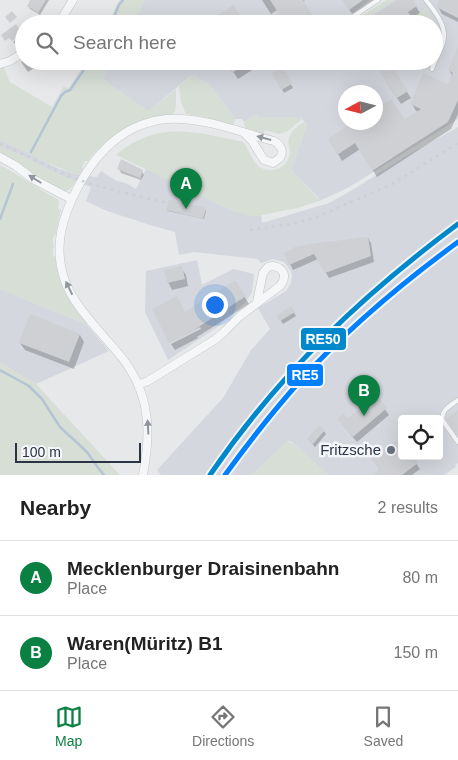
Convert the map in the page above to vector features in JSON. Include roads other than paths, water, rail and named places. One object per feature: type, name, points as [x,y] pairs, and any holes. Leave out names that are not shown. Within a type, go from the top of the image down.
[{"type":"street","points":[[64,15],[73,0]]},
{"type":"street","points":[[0,64],[15,58]]},
{"type":"street","points":[[143,475],[148,436],[147,417],[143,399],[138,385],[125,362],[76,302],[66,281],[60,261],[62,222],[71,199],[89,167],[102,151],[118,137],[152,122],[166,119],[187,119],[219,126],[244,133],[277,143],[282,150],[280,158],[273,162],[266,162],[252,141],[244,133]]},
{"type":"street","points":[[0,157],[33,179],[71,199]]},
{"type":"street","points":[[138,385],[148,381],[216,339],[240,316],[283,283],[284,275],[280,268],[273,266],[265,270],[257,302]]},
{"type":"lane","points":[[356,15],[378,0]]},
{"type":"lane","points":[[426,0],[436,15]]},
{"type":"lane","points":[[443,30],[443,44]]},
{"type":"lane","points":[[458,400],[446,409],[442,417],[458,442]]},
{"type":"waterway","points":[[115,15],[123,0]]},
{"type":"waterway","points":[[31,152],[61,96],[70,90],[84,70]]},
{"type":"waterway","points":[[0,219],[13,184]]},
{"type":"waterway","points":[[0,370],[29,386],[42,399],[60,427],[87,452],[104,475]]},
{"type":"railway","points":[[250,230],[291,224],[328,212],[394,183],[458,143]]},
{"type":"railway","points":[[0,144],[74,178],[109,189],[168,203]]},
{"type":"railway","points":[[227,475],[276,409],[332,348],[393,293],[458,243]]},
{"type":"place","name":"Mecklenburger Draisinenbahn","points":[[186,209]]},
{"type":"place","name":"Waren(Müritz) B1","points":[[364,416]]},
{"type":"place","name":"Fritzsche","points":[[391,450]]}]
